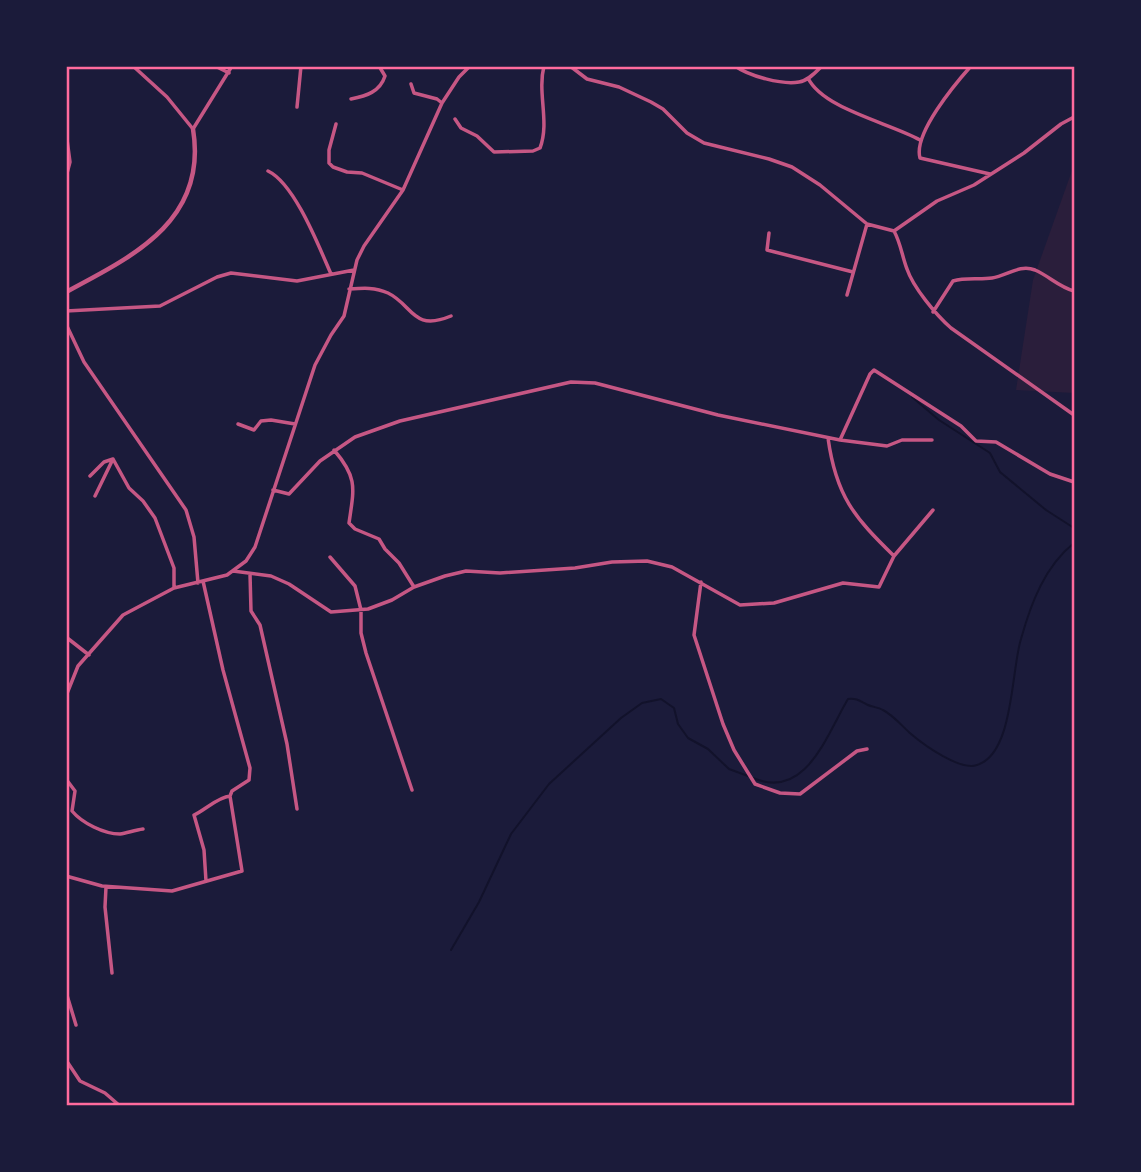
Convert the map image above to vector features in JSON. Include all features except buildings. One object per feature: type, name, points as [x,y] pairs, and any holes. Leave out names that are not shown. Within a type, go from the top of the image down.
[{"type":"street","points":[[66,292],[135,254],[174,218],[188,192],[195,144],[193,129],[167,97],[133,66]]},
{"type":"street","points":[[215,66],[229,74]]},
{"type":"street","points":[[193,129],[232,66]]},
{"type":"street","points":[[297,107],[300,66]]},
{"type":"street","points":[[351,99],[364,97],[378,89],[385,76],[379,66]]},
{"type":"street","points":[[66,696],[78,666],[123,615],[174,588],[233,571],[246,561],[255,547],[315,365],[344,316],[354,270],[364,246],[403,190],[442,103],[459,77],[470,66]]},
{"type":"street","points":[[455,119],[461,128],[477,136],[494,152],[533,151],[540,148],[543,137],[541,82],[544,66]]},
{"type":"street","points":[[570,66],[587,79],[619,87],[651,102],[663,109],[687,133],[705,143],[792,167],[820,185],[867,224],[894,231],[904,251],[910,276],[933,312],[951,328],[1074,415]]},
{"type":"street","points":[[735,66],[753,77],[799,83],[822,66]]},
{"type":"street","points":[[971,66],[947,94],[920,140],[920,158],[990,174]]},
{"type":"street","points":[[808,78],[812,88],[826,99],[920,140]]},
{"type":"street","points":[[411,84],[414,93],[442,103]]},
{"type":"street","points":[[894,231],[937,201],[974,185],[1074,117]]},
{"type":"street","points":[[336,124],[329,163],[333,167],[362,173],[403,190]]},
{"type":"street","points":[[66,132],[70,162],[66,177]]},
{"type":"street","points":[[268,172],[277,176],[309,222],[331,274]]},
{"type":"street","points":[[847,295],[867,224]]},
{"type":"street","points":[[769,233],[767,250],[853,272]]},
{"type":"street","points":[[933,312],[953,281],[963,278],[992,278],[1017,269],[1033,270],[1074,291]]},
{"type":"street","points":[[66,311],[160,306],[196,286],[231,273],[297,281],[354,270]]},
{"type":"street","points":[[349,289],[372,288],[390,294],[408,311],[423,320],[440,320],[451,316]]},
{"type":"street","points":[[66,324],[84,362],[186,510],[194,537],[201,582],[250,768],[248,780],[232,790],[230,796],[242,871],[172,891],[106,887],[66,876]]},
{"type":"street","points":[[840,440],[874,370],[961,426],[976,441],[996,442],[1050,474],[1074,482]]},
{"type":"street","points":[[273,490],[289,495],[334,450],[355,437],[400,421],[583,381],[718,415],[828,438],[887,446],[902,440],[932,440]]},
{"type":"street","points":[[238,424],[254,430],[261,421],[295,424]]},
{"type":"street","points":[[828,438],[836,475],[847,503],[860,523],[894,556]]},
{"type":"street","points":[[334,450],[348,467],[354,484],[349,523],[355,529],[379,539],[414,587]]},
{"type":"street","points":[[113,459],[129,488],[155,518],[174,568],[174,588]]},
{"type":"street","points":[[90,476],[104,462],[113,459]]},
{"type":"street","points":[[95,496],[113,459]]},
{"type":"street","points":[[233,571],[271,576],[289,584],[331,612],[361,610],[393,600],[414,587],[466,571],[500,573],[647,561],[672,567],[740,604],[774,603],[844,583],[879,587],[894,556],[933,510]]},
{"type":"street","points":[[330,556],[355,586],[366,653],[412,790]]},
{"type":"street","points":[[250,574],[251,611],[260,625],[287,744],[297,809]]},
{"type":"street","points":[[701,582],[694,635],[723,724],[734,750],[755,784],[780,793],[800,794],[857,751],[867,748]]},
{"type":"street","points":[[66,637],[89,655]]},
{"type":"street","points":[[66,779],[75,791],[72,811],[76,816],[108,832],[122,834],[143,829]]},
{"type":"street","points":[[206,881],[204,850],[194,815],[225,796],[230,796]]},
{"type":"street","points":[[106,887],[105,907],[112,972]]},
{"type":"street","points":[[66,992],[76,1025]]},
{"type":"street","points":[[66,1060],[80,1081],[105,1093],[120,1105]]},
{"type":"shaded area","points":[[1074,165],[1074,393],[1016,390],[1033,280]]},
{"type":"waterway","points":[[912,397],[939,420],[990,453],[1000,472],[1046,510],[1074,528]]},
{"type":"waterway","points":[[753,778],[771,783],[787,780],[801,772],[823,745],[848,699],[858,700],[887,712],[917,739],[952,761],[970,766],[989,758],[1005,728],[1018,653],[1040,586],[1055,563],[1074,543]]},
{"type":"waterway","points":[[451,950],[479,902],[511,834],[549,784],[621,718],[642,703],[661,699],[674,708],[678,724],[688,738],[708,749],[729,769],[748,776]]}]
